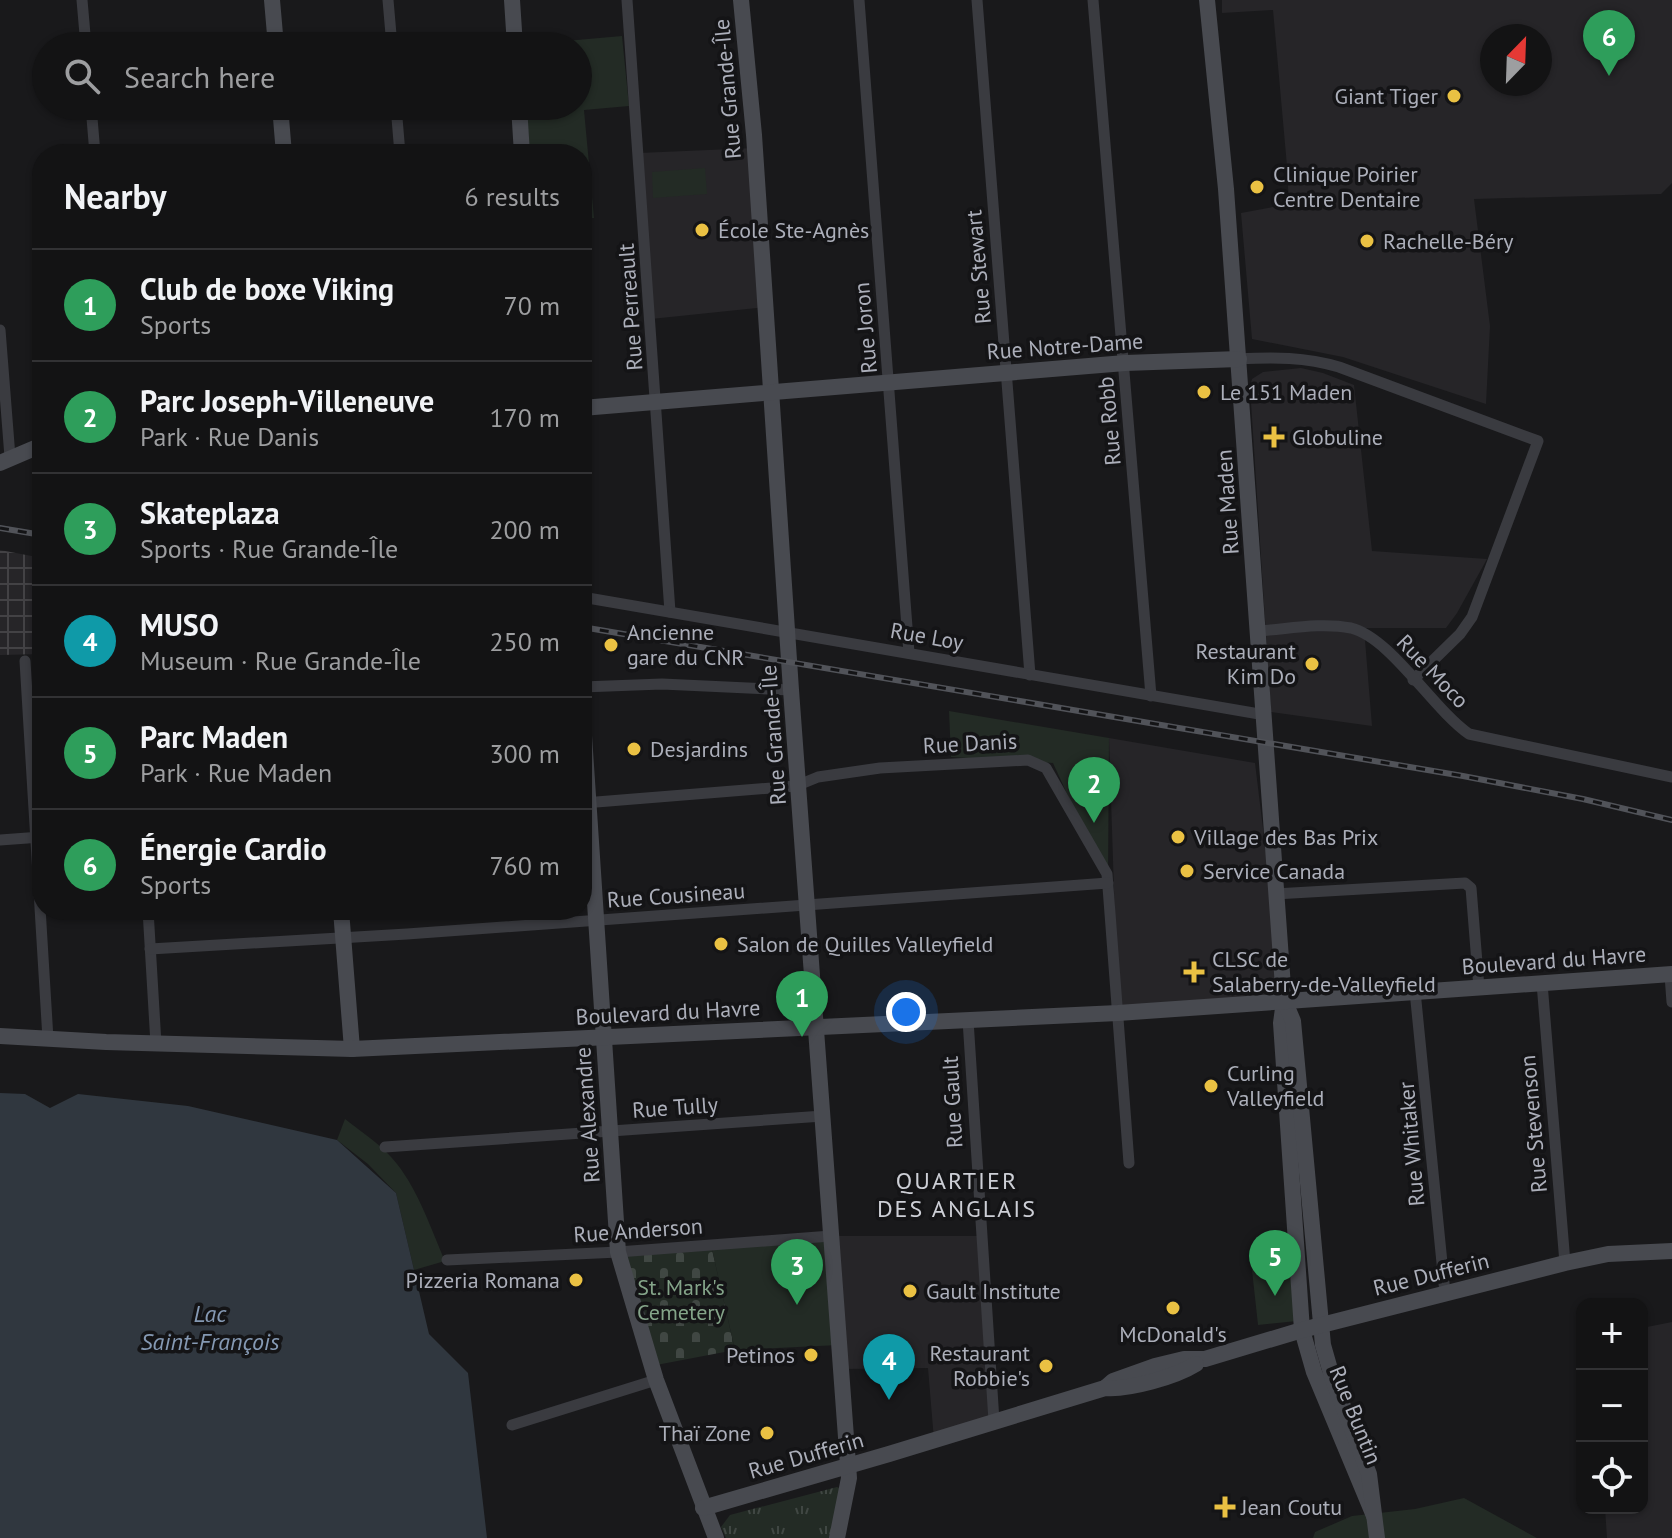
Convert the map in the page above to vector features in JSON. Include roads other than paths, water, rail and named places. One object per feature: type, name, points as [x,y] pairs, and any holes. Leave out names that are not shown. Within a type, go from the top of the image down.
[{"type":"street","points":[[82,0],[85,32]]},
{"type":"street","points":[[272,0],[275,32]]},
{"type":"street","points":[[388,0],[391,32]]},
{"type":"street","points":[[512,0],[514,32]]},
{"type":"street","name":"Rue Perreault","points":[[627,0],[670,612]]},
{"type":"street","name":"Rue Grande-Île","points":[[741,0],[754,135],[849,1478],[837,1538]]},
{"type":"street","name":"Rue Joron","points":[[859,0],[909,653]]},
{"type":"street","name":"Rue Stewart","points":[[977,0],[1030,675]]},
{"type":"street","name":"Rue Robb","points":[[1093,0],[1151,696]]},
{"type":"street","name":"Rue Maden","points":[[1207,0],[1226,189],[1259,631],[1302,1330]]},
{"type":"street","points":[[92,120],[94,144]]},
{"type":"street","points":[[281,120],[283,144]]},
{"type":"street","points":[[397,120],[399,144]]},
{"type":"street","points":[[520,120],[521,144]]},
{"type":"street","points":[[0,330],[5,460],[32,449]]},
{"type":"street","name":"Rue Notre-Dame","points":[[592,407],[1125,363],[1284,357],[1326,363],[1538,441],[1472,617],[1460,634],[1413,680]]},
{"type":"street","name":"Rue Loy","points":[[592,599],[1265,715]]},
{"type":"street","name":"Rue Moco","points":[[1259,631],[1330,626],[1353,629],[1370,636],[1383,647],[1453,723],[1469,734],[1672,777]]},
{"type":"street","points":[[25,661],[32,749]]},
{"type":"street","points":[[592,687],[662,684],[791,690]]},
{"type":"street","name":"Rue Danis","points":[[592,802],[799,785],[826,775],[880,768],[1020,760],[1038,763],[1046,768],[1103,863],[1108,883],[1129,1163]]},
{"type":"street","points":[[0,840],[32,838]]},
{"type":"street","name":"Rue Alexandre","points":[[592,878],[618,1252],[656,1380],[716,1538]]},
{"type":"street","name":"Rue Cousineau","points":[[150,949],[596,921],[1108,883]]},
{"type":"street","points":[[1275,894],[1465,883],[1471,888],[1479,988]]},
{"type":"street","points":[[43,920],[48,1039]]},
{"type":"street","points":[[149,920],[156,1044]]},
{"type":"street","points":[[342,920],[352,1049]]},
{"type":"street","points":[[1671,974],[1672,1002]]},
{"type":"street","name":"Boulevard du Havre","points":[[0,1036],[352,1049],[1118,1013],[1671,974]]},
{"type":"street","name":"Rue Stevenson","points":[[1542,983],[1565,1263]]},
{"type":"street","name":"Rue Whitaker","points":[[1415,991],[1445,1293]]},
{"type":"street","name":"Rue Maden","points":[[1284,1001],[1293,1021],[1321,1325]]},
{"type":"street","name":"Rue Gault","points":[[968,1020],[994,1421]]},
{"type":"street","name":"Rue Tully","points":[[385,1147],[823,1116]]},
{"type":"street","name":"Rue Anderson","points":[[447,1260],[618,1252],[831,1236]]},
{"type":"street","name":"Rue Dufferin","points":[[703,1508],[1105,1388],[1121,1388],[1158,1379],[1205,1359],[1302,1330],[1565,1263],[1608,1254],[1672,1251]]},
{"type":"street","name":"Rue Buntin","points":[[1321,1325],[1333,1380],[1369,1474],[1375,1526]]},
{"type":"street","name":"Rue Buntin","points":[[1302,1330],[1314,1372],[1375,1526]]},
{"type":"street","points":[[512,1425],[656,1380]]},
{"type":"water","name":"Lac Saint-François","points":[[0,1093],[25,1094],[50,1108],[78,1094],[188,1106],[337,1140],[396,1193],[429,1334],[468,1373],[487,1538],[0,1538]]},
{"type":"railway","points":[[0,528],[32,533]]},
{"type":"railway","points":[[592,629],[1463,776],[1672,820]]},
{"type":"place","name":"Énergie Cardio","points":[[1609,76]]},
{"type":"place","name":"Giant Tiger","points":[[1454,96]]},
{"type":"place","name":"Clinique Poirier Centre Dentaire","points":[[1257,187]]},
{"type":"place","name":"École Ste-Agnès","points":[[702,230]]},
{"type":"place","name":"Rachelle-Béry","points":[[1367,241]]},
{"type":"place","name":"Le 151 Maden","points":[[1204,392]]},
{"type":"place","name":"Globuline","points":[[1274,437]]},
{"type":"place","name":"Ancienne gare du CNR","points":[[611,645]]},
{"type":"place","name":"Restaurant Kim Do","points":[[1312,664]]},
{"type":"place","name":"Desjardins","points":[[634,749]]},
{"type":"place","name":"Parc Joseph-Villeneuve","points":[[1094,823]]},
{"type":"place","name":"Village des Bas Prix","points":[[1178,837]]},
{"type":"place","name":"Service Canada","points":[[1187,871]]},
{"type":"place","name":"Salon de Quilles Valleyfield","points":[[721,944]]},
{"type":"place","name":"CLSC de Salaberry-de-Valleyfield","points":[[1194,972]]},
{"type":"place","name":"Club de boxe Viking","points":[[802,1037]]},
{"type":"place","name":"Curling Valleyfield","points":[[1211,1086]]},
{"type":"place","name":"Pizzeria Romana","points":[[576,1280]]},
{"type":"place","name":"Gault Institute","points":[[910,1291]]},
{"type":"place","name":"Parc Maden","points":[[1275,1296]]},
{"type":"place","name":"Skateplaza","points":[[797,1305]]},
{"type":"place","name":"McDonald's","points":[[1173,1308]]},
{"type":"place","name":"Petinos","points":[[811,1355]]},
{"type":"place","name":"Restaurant Robbie's","points":[[1046,1366]]},
{"type":"place","name":"MUSO","points":[[889,1400]]},
{"type":"place","name":"Thaï Zone","points":[[767,1433]]},
{"type":"place","name":"Jean Coutu","points":[[1225,1507]]},
{"type":"district","name":"QUARTIER DES ANGLAIS","points":[[957,1195]]},
{"type":"park label","name":"St. Mark's Cemetery","points":[[681,1300]]}]
